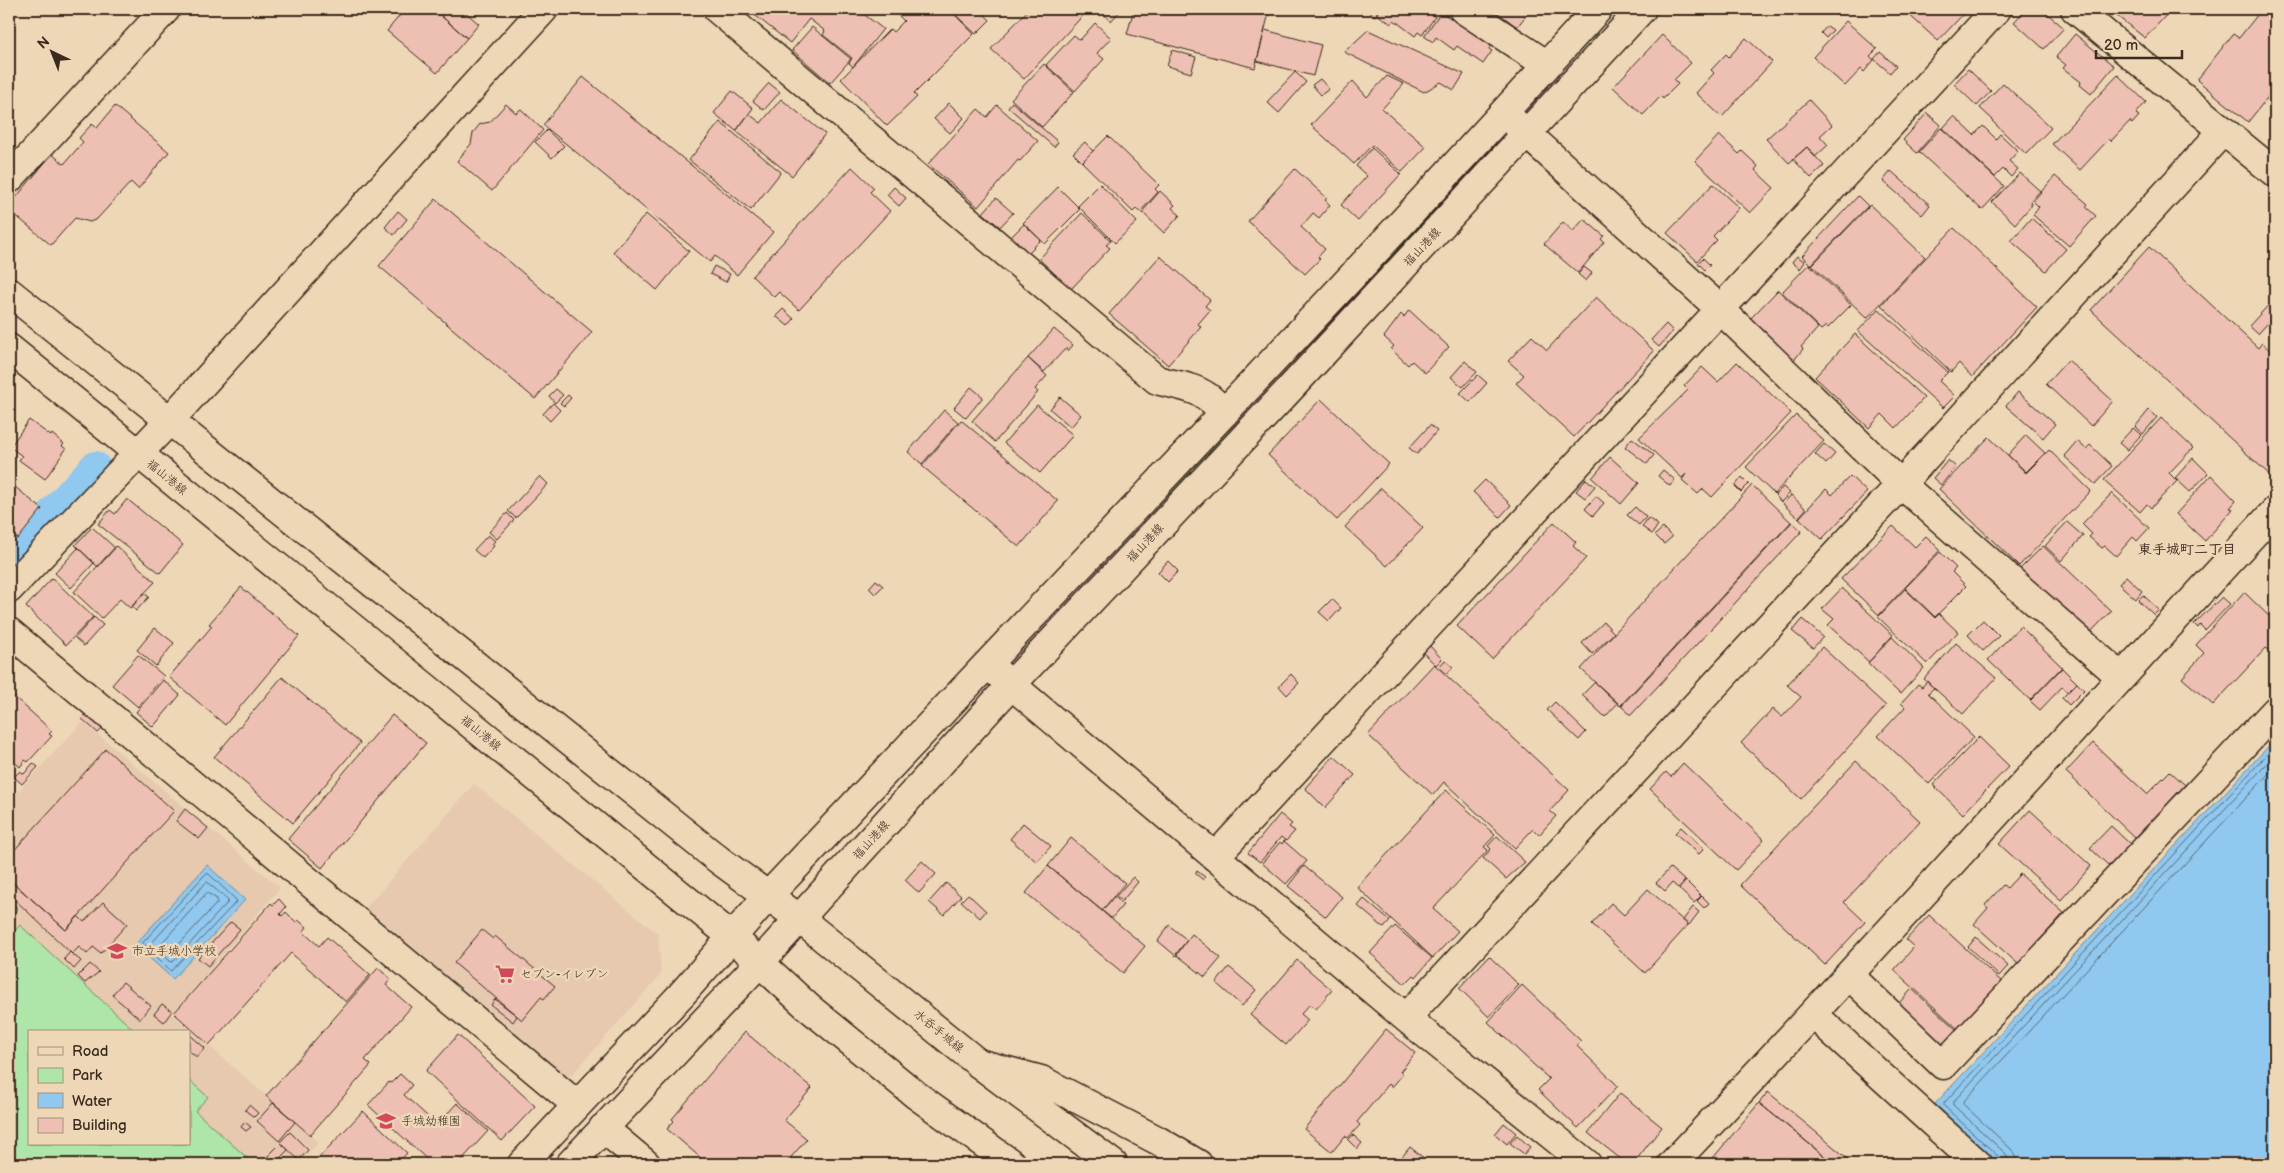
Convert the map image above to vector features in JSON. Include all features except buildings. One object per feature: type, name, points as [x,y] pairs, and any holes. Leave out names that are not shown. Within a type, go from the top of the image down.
[{"type":"street","points":[[9,179],[166,9]]},
{"type":"street","points":[[9,589],[168,422],[544,9]]},
{"type":"street","points":[[716,9],[1156,380],[1175,386],[1187,387],[1207,396],[1224,413]]},
{"type":"street","points":[[1463,9],[1547,65]]},
{"type":"street","points":[[522,1164],[681,995],[768,896],[1224,413],[1504,113],[1598,9]]},
{"type":"street","name":"福山港線","points":[[9,348],[731,936],[760,962],[1011,685],[1526,136],[1642,9]]},
{"type":"street","points":[[1215,857],[1997,9]]},
{"type":"street","points":[[2075,9],[2275,173]]},
{"type":"street","points":[[1504,113],[1526,136],[1720,309],[1901,484],[2121,677]]},
{"type":"street","points":[[1406,1018],[1901,484],[2223,131]]},
{"type":"street","points":[[9,292],[168,422],[719,860],[768,896]]},
{"type":"street","points":[[1672,1164],[1814,1014],[2275,511]]},
{"type":"street","points":[[9,632],[577,1105]]},
{"type":"street","points":[[988,665],[1406,1018],[1587,1164]]},
{"type":"street","points":[[1850,975],[1943,1065],[2275,711]]},
{"type":"street","name":"水呑手城線","points":[[768,896],[800,919],[978,1063],[1113,1164]]},
{"type":"street","points":[[570,1164],[760,962],[808,1007],[916,1095],[1000,1160]]},
{"type":"street","points":[[1814,1014],[1978,1164]]},
{"type":"street","points":[[978,1063],[1041,1080],[1157,1140],[1198,1164]]},
{"type":"street","points":[[603,1128],[646,1164]]},
{"type":"shaded area","name":"市立手城小学校","points":[[83,722],[280,888],[172,1014],[319,1142],[298,1164],[9,1164],[9,801]]},
{"type":"shaded area","points":[[474,784],[658,934],[661,974],[568,1079],[364,910]]},
{"type":"green space","points":[[20,925],[134,1030],[28,1030],[28,1146],[190,1146],[190,1081],[208,1097],[195,1111],[254,1164],[9,1164],[9,937]]},
{"type":"water","points":[[2275,739],[2275,1164],[2000,1164],[1935,1104]]},
{"type":"water","points":[[207,865],[245,900],[173,979],[135,945]]},
{"type":"waterway","points":[[9,559],[95,466]]},
{"type":"place","name":"市立手城小学校","points":[[117,951]]},
{"type":"place","name":"セブン-イレブン","points":[[505,974]]},
{"type":"place","name":"手城幼稚園","points":[[386,1121]]},
{"type":"district","name":"東手城町二丁目","points":[[2187,549]]}]
